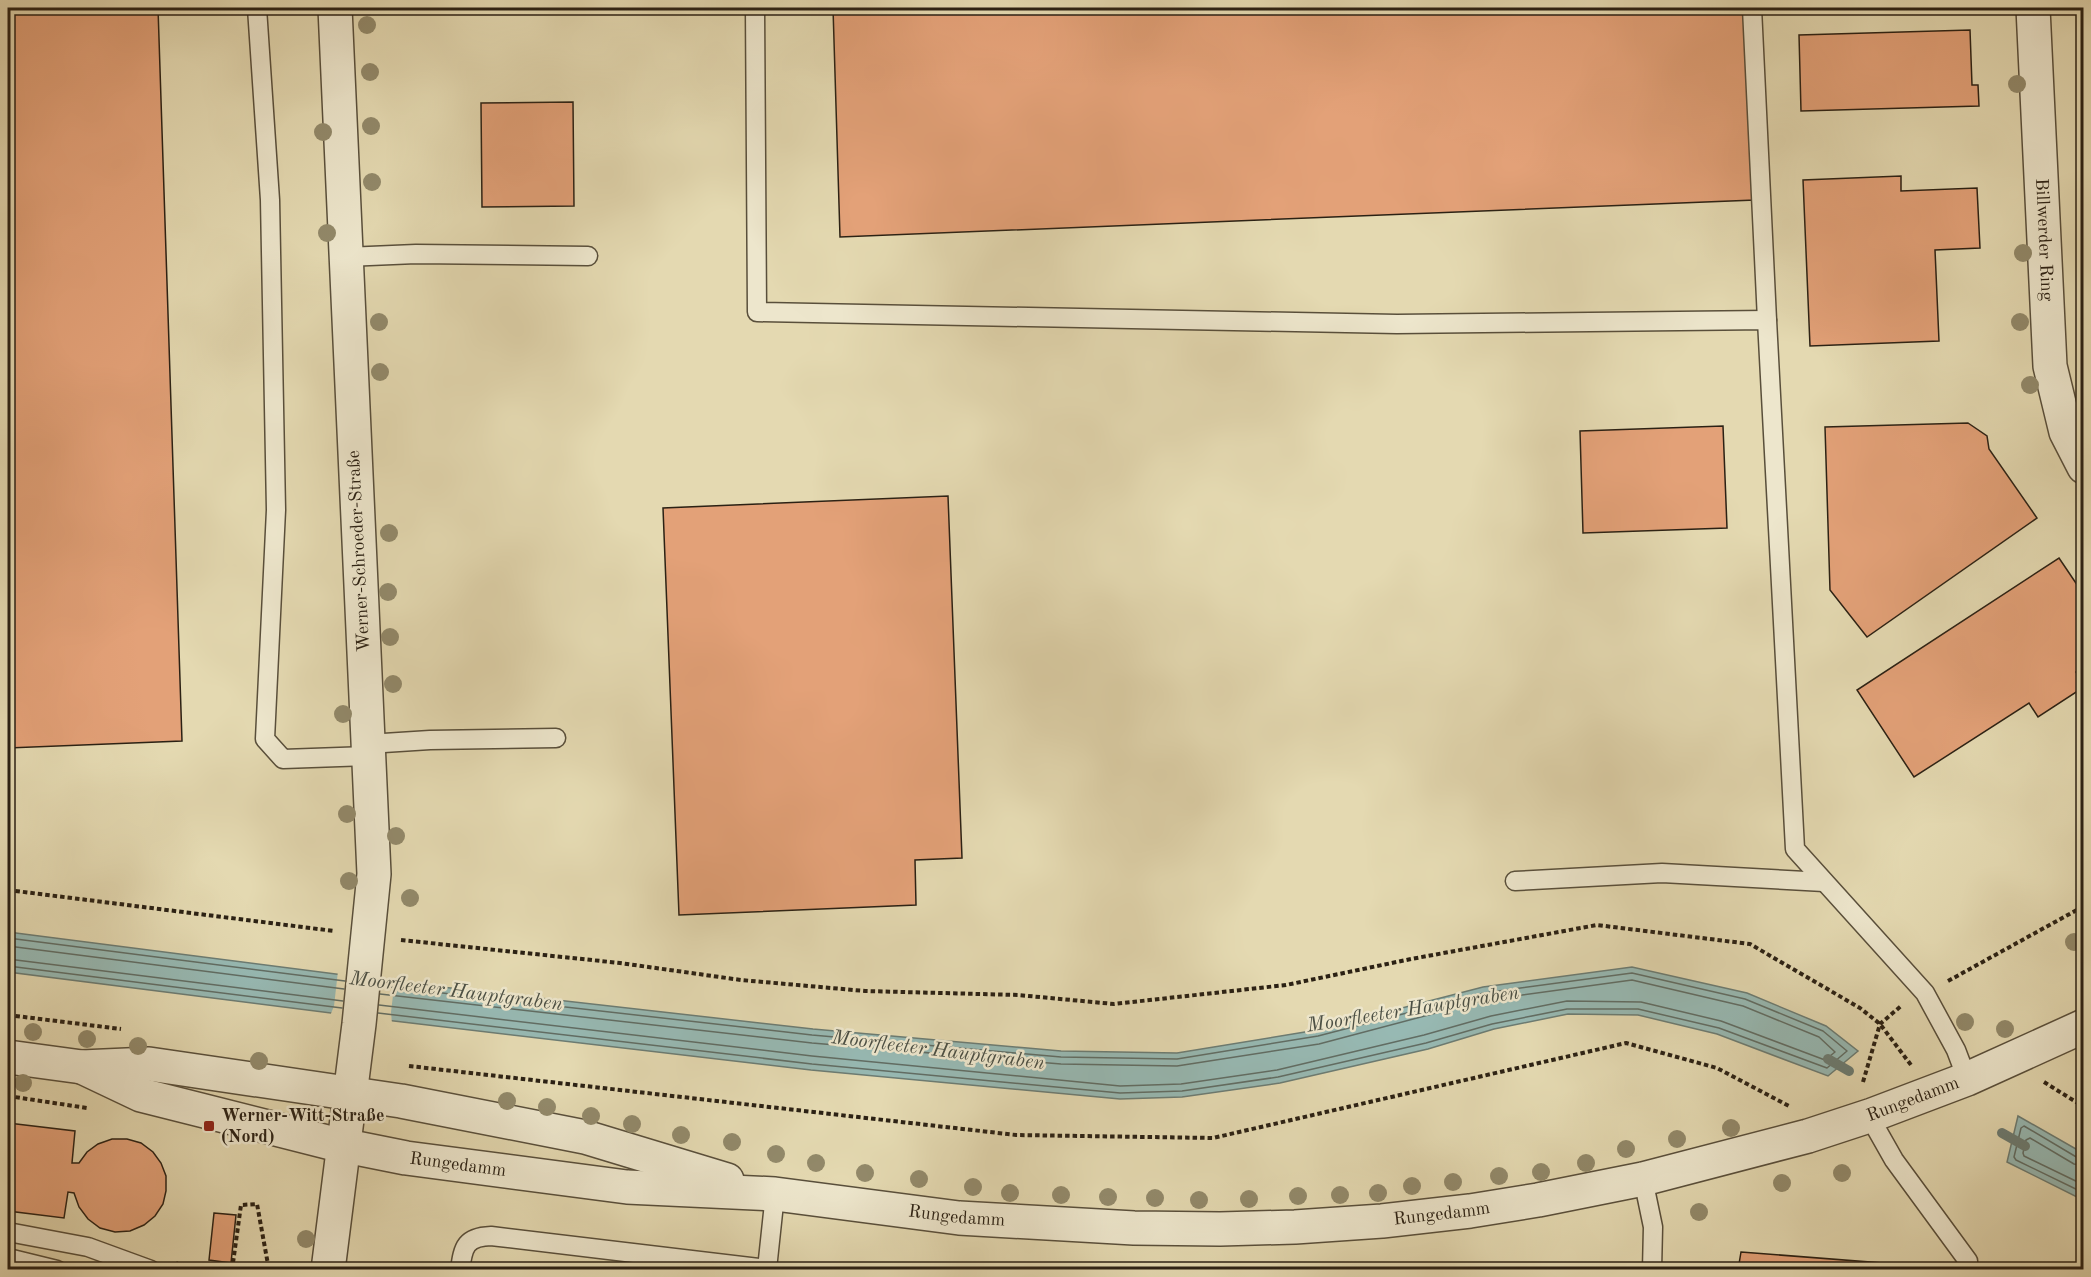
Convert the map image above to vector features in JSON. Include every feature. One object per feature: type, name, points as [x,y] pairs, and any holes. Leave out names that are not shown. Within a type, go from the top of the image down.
[{"type":"street","name":"Werner-Schroeder-Straße","points":[[328,1269],[359,1024],[374,874],[335,8]]},
{"type":"street","name":"Billwerder Ring","points":[[2033,8],[2050,366],[2066,432],[2084,467]]},
{"type":"street","name":"Rungedamm","points":[[82,1067],[141,1095],[344,1146],[406,1158],[627,1188],[775,1194],[959,1218],[1134,1228],[1220,1229],[1295,1227],[1404,1219],[1538,1200],[1643,1179],[1788,1142],[1872,1115],[1966,1079],[2084,1026]]},
{"type":"street","name":"Rungedamm","points":[[8,1057],[82,1067],[149,1064],[401,1101],[585,1137],[775,1194]]},
{"type":"lane","points":[[257,8],[270,200],[276,510],[265,739],[283,759],[368,750],[430,740],[555,738]]},
{"type":"lane","points":[[755,8],[757,312],[1397,324],[1767,320]]},
{"type":"lane","points":[[1752,8],[1795,849],[1925,993],[1956,1050],[1966,1079]]},
{"type":"lane","points":[[346,257],[410,254],[588,256]]},
{"type":"lane","points":[[1515,881],[1662,873],[1824,882]]},
{"type":"lane","points":[[1872,1115],[1877,1130],[1894,1160],[1968,1261],[1968,1269]]},
{"type":"lane","points":[[1643,1179],[1653,1227],[1652,1269]]},
{"type":"lane","points":[[460,1269],[462,1252],[467,1243],[478,1237],[491,1236],[767,1269],[775,1194]]},
{"type":"lane","points":[[8,1232],[87,1247],[150,1269]]},
{"type":"lane","points":[[8,1258],[57,1269]]},
{"type":"path","points":[[8,890],[341,932]]},
{"type":"path","points":[[1863,1083],[1880,1024],[1902,1006],[2084,906]]},
{"type":"path","points":[[394,939],[620,963],[741,980],[865,991],[1018,995],[1114,1004],[1286,985],[1411,959],[1597,925],[1750,944],[1860,1008],[1880,1024],[1929,1093]]},
{"type":"path","points":[[354,1059],[1016,1135],[1213,1138],[1626,1043],[1717,1068],[1790,1107],[1798,1108]]},
{"type":"path","points":[[2017,1057],[2041,1080],[2084,1107]]},
{"type":"path","points":[[232,1269],[241,1205],[257,1204],[269,1269]]},
{"type":"water","points":[[8,932],[398,982],[813,1029],[1061,1051],[1177,1053],[1317,1030],[1483,987],[1632,967],[1747,993],[1826,1026],[1858,1051],[1828,1076],[1717,1034],[1638,1015],[1568,1014],[1494,1029],[1428,1049],[1280,1083],[1182,1097],[1120,1099],[811,1070],[394,1021],[8,972]]},
{"type":"water","points":[[2018,1116],[2083,1153],[2083,1200],[2007,1162]]},
{"type":"pier","points":[[338,971],[395,979],[392,1024],[330,1016],[334,1006]]},
{"type":"building","points":[[8,8],[158,8],[182,741],[8,748]]},
{"type":"building","points":[[833,8],[1746,8],[1755,200],[840,237]]},
{"type":"building","points":[[1970,30],[1972,85],[1978,85],[1979,106],[1801,111],[1799,35]]},
{"type":"building","points":[[573,102],[574,206],[482,207],[481,103]]},
{"type":"building","points":[[1901,176],[1901,191],[1977,188],[1980,248],[1935,250],[1939,341],[1810,346],[1803,180]]},
{"type":"building","points":[[1968,423],[1987,436],[1989,449],[2037,518],[1867,637],[1830,590],[1825,427]]},
{"type":"building","points":[[1723,426],[1727,528],[1583,533],[1580,431]]},
{"type":"building","points":[[948,496],[962,858],[915,860],[916,905],[679,915],[663,508]]},
{"type":"building","points":[[2059,558],[2084,595],[2084,667],[2076,672],[2084,687],[2038,717],[2029,703],[1914,777],[1857,690]]},
{"type":"building","points":[[8,1123],[75,1131],[72,1163],[79,1163],[87,1152],[98,1144],[112,1139],[127,1139],[141,1143],[153,1152],[166,1176],[163,1204],[155,1216],[144,1225],[130,1231],[115,1232],[100,1228],[88,1219],[79,1207],[74,1193],[68,1192],[64,1218],[8,1211]]},
{"type":"building","points":[[214,1213],[236,1215],[231,1263],[209,1260]]},
{"type":"building","points":[[1741,1252],[1947,1268],[1947,1270],[1738,1270]]},
{"type":"waterway","name":"Moorfleeter Hauptgraben","points":[[1828,1059],[1849,1071]]},
{"type":"waterway","name":"Moorfleeter Hauptgraben","points":[[2002,1133],[2025,1146]]},
{"type":"place","name":"Werner-Witt-Straße (Nord)","points":[[209,1126]]}]
